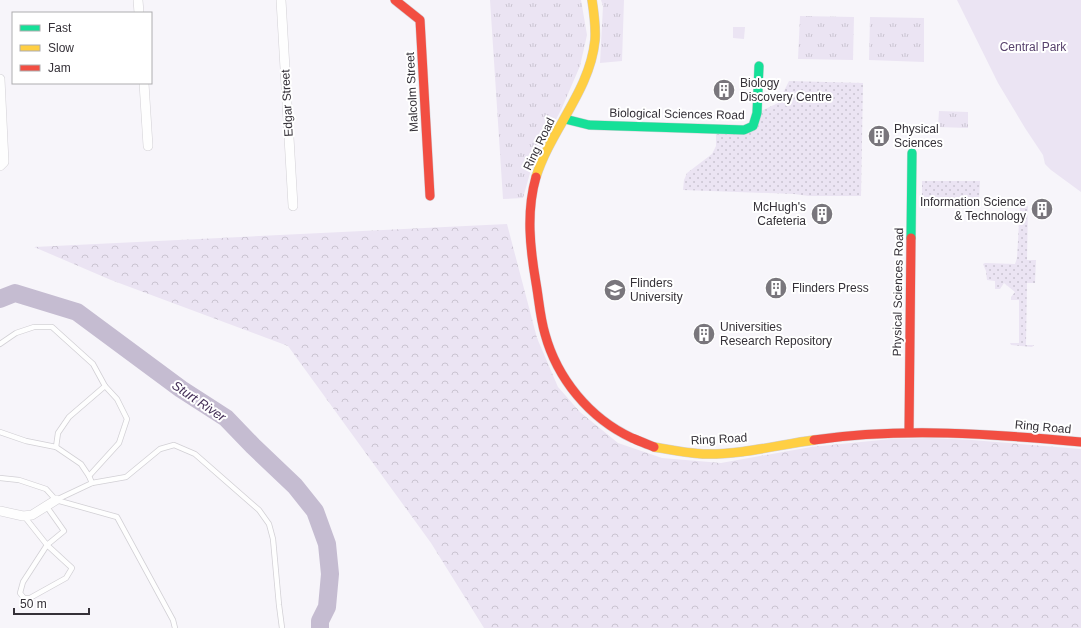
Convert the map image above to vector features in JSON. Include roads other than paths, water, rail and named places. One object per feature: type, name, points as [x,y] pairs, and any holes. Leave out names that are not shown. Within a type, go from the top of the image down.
[{"type":"street","points":[[138,0],[139,12]]},
{"type":"street","name":"Edgar Street","points":[[281,0],[293,206]]},
{"type":"street","name":"Malcolm Street","points":[[395,0],[420,20],[430,196]]},
{"type":"street","name":"Ring Road","points":[[592,0],[595,21],[594,47],[590,64],[582,85],[543,158],[534,185],[531,201],[530,238],[542,321],[550,350],[568,384],[594,414],[609,425],[637,441],[665,450],[691,454],[721,454],[849,435],[909,432],[973,434],[1081,442]]},
{"type":"street","name":"Biological Sciences Road","points":[[565,119],[589,125],[744,130],[753,126],[757,113],[759,66]]},
{"type":"street","points":[[0,79],[4,162],[0,166]]},
{"type":"street","points":[[144,84],[148,146]]},
{"type":"street","name":"Physical Sciences Road","points":[[909,432],[912,153]]},
{"type":"street","points":[[0,512],[23,516],[32,515],[56,500]]},
{"type":"lane","points":[[0,344],[16,333],[34,327],[52,327],[93,364],[105,386],[117,399],[127,419],[119,443],[89,476]]},
{"type":"lane","points":[[56,447],[58,433],[69,417],[105,386]]},
{"type":"lane","points":[[0,432],[26,441],[56,447],[81,464],[92,483]]},
{"type":"lane","points":[[56,500],[92,483],[126,477],[160,449],[174,445],[195,454],[259,510],[270,524],[273,539],[282,628]]},
{"type":"lane","points":[[0,478],[19,480],[46,489],[56,500],[117,517],[173,620],[175,628]]},
{"type":"lane","points":[[23,516],[47,545],[72,568],[66,578],[30,598],[24,598],[20,593],[23,582],[47,545],[64,531],[47,507]]},
{"type":"waterway","name":"Sturt River","points":[[0,299],[15,293],[77,312],[181,389],[226,418],[295,486],[315,511],[327,544],[330,574],[327,607],[320,621],[320,628]]},
{"type":"place","name":"Biology Discovery Centre","points":[[724,90]]},
{"type":"place","name":"Physical Sciences","points":[[879,136]]},
{"type":"place","name":"Information Science & Technology","points":[[1042,209]]},
{"type":"place","name":"McHugh's Cafeteria","points":[[822,214]]},
{"type":"place","name":"Flinders Press","points":[[776,288]]},
{"type":"place","name":"Flinders University","points":[[615,290]]},
{"type":"place","name":"Universities Research Repository","points":[[704,334]]},
{"type":"park label","name":"Central Park","points":[[1033,47]]}]
